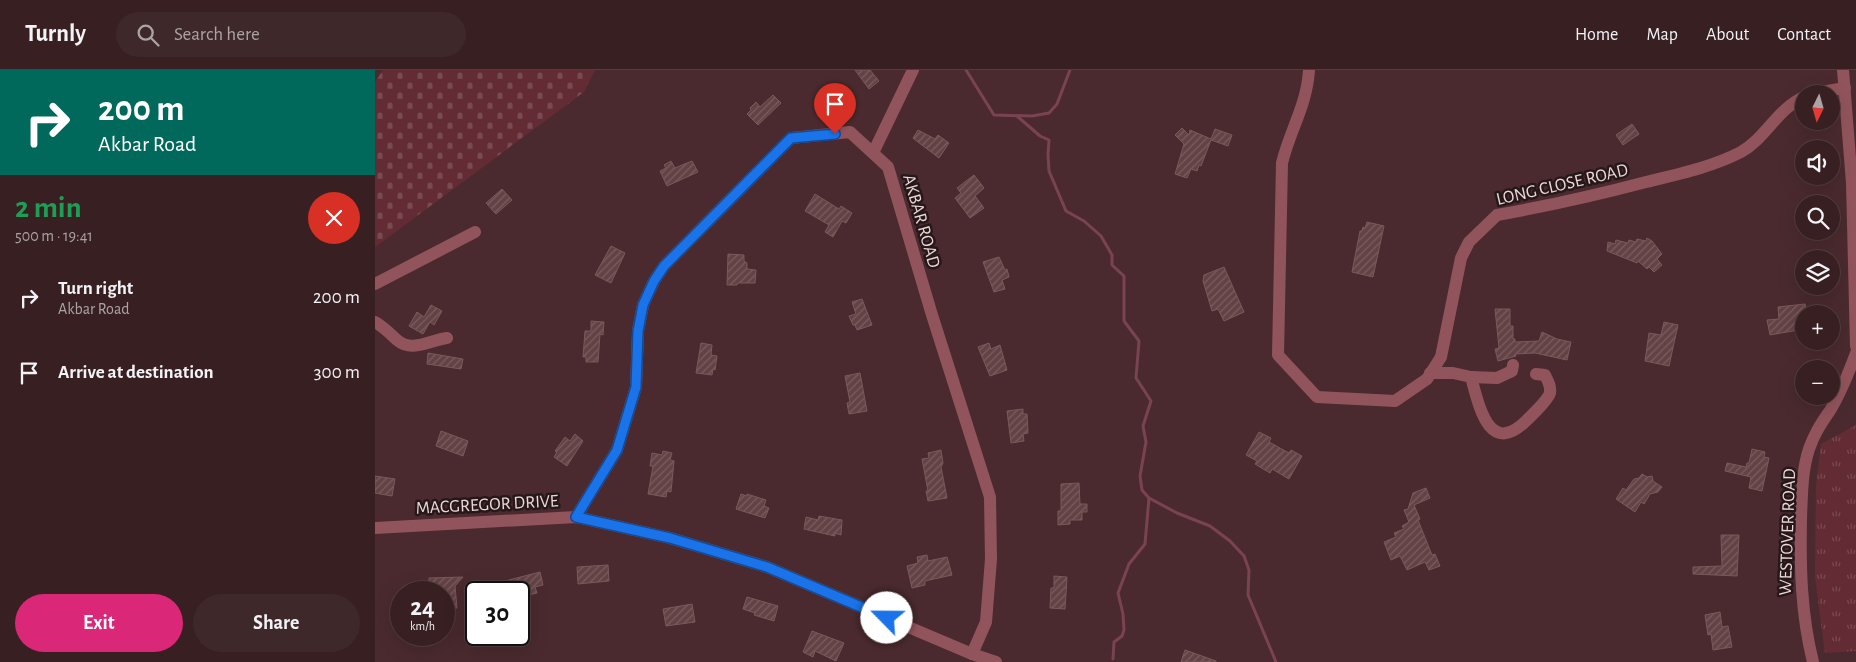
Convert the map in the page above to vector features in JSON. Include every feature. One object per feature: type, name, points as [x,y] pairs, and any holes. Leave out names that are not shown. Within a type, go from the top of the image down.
[{"type":"street","points":[[873,153],[913,70]]},
{"type":"street","name":"LONG CLOSE ROAD","points":[[1309,70],[1305,98],[1282,163],[1278,355],[1317,396],[1395,401],[1427,379],[1441,353],[1461,258],[1469,242],[1491,219],[1497,216],[1693,171],[1728,158],[1743,150],[1757,139],[1786,107],[1795,102]]},
{"type":"street","points":[[1843,70],[1854,182],[1856,346]]},
{"type":"street","points":[[1840,89],[1845,88]]},
{"type":"street","name":"AKBAR ROAD","points":[[576,517],[617,450],[636,387],[638,331],[643,305],[654,281],[664,266],[791,138],[850,132],[888,166],[932,315],[990,497],[991,560],[986,622],[972,654]]},
{"type":"street","points":[[375,284],[475,232]]},
{"type":"street","points":[[375,322],[383,326],[399,342],[407,345],[420,345],[447,338]]},
{"type":"street","points":[[1441,353],[1452,363],[1453,373]]},
{"type":"street","name":"WESTOVER ROAD","points":[[1813,662],[1807,639],[1802,597],[1800,558],[1802,490],[1808,451],[1815,434],[1844,383],[1856,353]]},
{"type":"street","points":[[1430,373],[1453,373],[1471,377],[1497,378],[1512,371],[1513,365]]},
{"type":"street","points":[[1471,377],[1481,412],[1486,421],[1499,433],[1507,435],[1519,429],[1550,394],[1550,386],[1545,375],[1536,374]]},
{"type":"street","name":"MACGREGOR DRIVE","points":[[375,528],[576,517],[670,538],[767,567],[972,654],[996,662]]},
{"type":"green space","points":[[383,70],[595,70],[584,92],[375,247],[375,82]]},
{"type":"green space","points":[[1856,425],[1856,651],[1825,653],[1815,577],[1816,486],[1821,444]]},
{"type":"building","points":[[855,70],[870,70],[879,81],[869,89]]},
{"type":"building","points":[[773,95],[781,103],[758,125],[747,114],[751,110],[750,108],[756,102],[760,107]]},
{"type":"building","points":[[1632,124],[1639,134],[1623,145],[1616,135]]},
{"type":"building","points":[[1182,128],[1189,135],[1190,130],[1211,139],[1215,129],[1232,135],[1228,146],[1211,140],[1201,166],[1199,165],[1197,171],[1191,169],[1187,178],[1175,174],[1184,144],[1175,135]]},
{"type":"building","points":[[918,130],[935,139],[938,135],[949,143],[939,158],[913,138]]},
{"type":"building","points":[[671,161],[675,168],[692,161],[698,172],[667,186],[660,171],[666,168],[664,165]]},
{"type":"building","points":[[974,175],[984,188],[975,196],[984,208],[970,218],[955,198],[961,193],[957,188]]},
{"type":"building","points":[[502,189],[512,200],[496,214],[486,203]]},
{"type":"building","points":[[815,194],[839,209],[841,206],[852,213],[846,223],[842,221],[833,237],[825,232],[829,225],[805,211]]},
{"type":"building","points":[[1367,222],[1384,226],[1373,277],[1352,272],[1360,231],[1362,231],[1363,227],[1365,228]]},
{"type":"building","points":[[1647,238],[1652,241],[1662,254],[1657,259],[1662,265],[1654,272],[1638,261],[1637,263],[1607,251],[1608,242],[1615,244],[1616,240],[1628,243],[1629,240],[1636,242],[1637,239],[1646,241]]},
{"type":"building","points":[[611,246],[625,253],[611,283],[595,275]]},
{"type":"building","points":[[728,254],[744,255],[747,269],[756,270],[755,283],[727,285]]},
{"type":"building","points":[[999,257],[1005,270],[1007,269],[1009,277],[1002,280],[1005,289],[994,292],[983,262]]},
{"type":"building","points":[[1224,267],[1244,312],[1224,321],[1218,309],[1212,311],[1203,281],[1204,275]]},
{"type":"building","points":[[862,299],[872,325],[857,330],[849,316],[856,314],[852,302]]},
{"type":"building","points":[[431,305],[442,311],[434,325],[430,322],[423,334],[409,326],[417,312],[424,317]]},
{"type":"building","points":[[1795,305],[1795,331],[1770,335],[1767,320],[1779,319],[1778,307]]},
{"type":"building","points":[[1495,309],[1510,309],[1510,326],[1513,326],[1513,339],[1515,339],[1515,342],[1539,341],[1542,332],[1557,339],[1571,342],[1567,360],[1535,353],[1515,354],[1516,356],[1498,361],[1495,349],[1499,348]]},
{"type":"building","points":[[591,321],[604,322],[603,335],[600,334],[598,362],[586,362],[586,357],[583,357],[585,331],[591,331]]},
{"type":"building","points":[[1664,322],[1678,325],[1669,366],[1645,361],[1649,333],[1661,335]]},
{"type":"building","points":[[701,343],[712,345],[711,355],[717,356],[715,370],[713,369],[712,375],[696,373]]},
{"type":"building","points":[[989,343],[991,349],[1000,345],[1007,370],[990,376],[978,347]]},
{"type":"building","points":[[428,353],[463,359],[461,369],[427,364]]},
{"type":"building","points":[[860,373],[867,411],[849,414],[847,403],[850,402],[845,376]]},
{"type":"building","points":[[1023,409],[1023,414],[1027,414],[1028,433],[1023,434],[1024,441],[1011,443],[1007,411]]},
{"type":"building","points":[[441,431],[468,441],[463,456],[436,446]]},
{"type":"building","points":[[1259,432],[1271,438],[1269,442],[1289,453],[1291,450],[1302,456],[1289,479],[1272,469],[1270,473],[1255,464],[1257,461],[1246,455]]},
{"type":"building","points":[[575,434],[583,441],[567,466],[554,457],[557,452],[555,451],[565,437],[570,441]]},
{"type":"building","points":[[1752,449],[1765,452],[1764,457],[1769,458],[1762,491],[1749,488],[1751,477],[1725,471],[1727,463],[1746,467],[1747,463],[1749,463]]},
{"type":"building","points":[[941,450],[943,463],[941,467],[947,498],[928,501],[922,459],[929,458],[928,453]]},
{"type":"building","points":[[663,451],[672,453],[670,460],[674,461],[671,492],[667,491],[666,497],[648,494],[653,466],[650,466],[652,453],[662,455]]},
{"type":"building","points":[[1642,474],[1647,477],[1652,476],[1653,481],[1662,487],[1658,492],[1650,494],[1644,504],[1641,502],[1635,512],[1616,499],[1623,488],[1626,490],[1634,479],[1639,478]]},
{"type":"building","points":[[375,476],[395,479],[392,496],[375,493]]},
{"type":"building","points":[[1079,483],[1080,504],[1087,504],[1087,512],[1082,512],[1082,520],[1070,520],[1070,524],[1058,525],[1058,511],[1061,511],[1061,484]]},
{"type":"building","points":[[1426,488],[1430,498],[1414,505],[1432,555],[1435,554],[1440,566],[1429,570],[1425,562],[1407,570],[1400,556],[1391,560],[1384,542],[1396,537],[1394,533],[1404,529],[1402,526],[1409,522],[1404,510],[1408,509],[1413,493]]},
{"type":"building","points":[[741,494],[766,500],[764,506],[769,508],[765,518],[736,509]]},
{"type":"building","points":[[819,516],[842,520],[841,535],[835,533],[835,536],[804,529],[806,517],[818,520]]},
{"type":"building","points":[[1721,535],[1739,535],[1737,576],[1693,574],[1693,567],[1722,566]]},
{"type":"building","points":[[927,555],[928,561],[947,557],[952,575],[925,581],[925,585],[912,588],[907,566],[918,563],[917,557]]},
{"type":"building","points":[[608,565],[609,581],[578,584],[577,567]]},
{"type":"building","points":[[540,572],[543,585],[535,587],[537,593],[530,595],[530,581],[505,581]]},
{"type":"building","points":[[1054,576],[1067,577],[1065,609],[1050,608]]},
{"type":"building","points":[[463,577],[455,586],[455,581],[429,581],[429,578]]},
{"type":"building","points":[[455,586],[457,608],[455,608]]},
{"type":"building","points":[[747,597],[778,606],[774,621],[754,615],[755,613],[743,609]]},
{"type":"building","points":[[692,604],[695,622],[666,626],[663,609]]},
{"type":"building","points":[[1720,612],[1722,627],[1728,626],[1732,647],[1713,650],[1711,634],[1708,635],[1705,615]]},
{"type":"building","points":[[812,631],[844,643],[836,661],[815,651],[813,657],[803,652]]},
{"type":"building","points":[[1185,650],[1216,661],[1216,662],[1181,662]]},
{"type":"waterway","points":[[966,70],[994,115],[1032,116],[1049,113],[1057,104],[1070,70]]},
{"type":"waterway","points":[[1017,116],[1040,136],[1049,140],[1049,171],[1066,211],[1084,221],[1101,236],[1112,255],[1112,265],[1124,276],[1124,321],[1139,341],[1136,378],[1151,401],[1143,426],[1146,442],[1140,476],[1142,490],[1149,498],[1177,513],[1210,526],[1230,541],[1244,556],[1249,570],[1248,595],[1276,662]]},
{"type":"waterway","points":[[1113,659],[1114,642],[1122,636],[1124,630],[1123,614],[1118,593],[1129,564],[1145,544],[1149,498]]},
{"type":"route","points":[[835,134],[791,138],[664,266],[654,281],[643,305],[638,331],[636,387],[617,450],[576,517],[670,538],[767,567],[887,618]]}]
